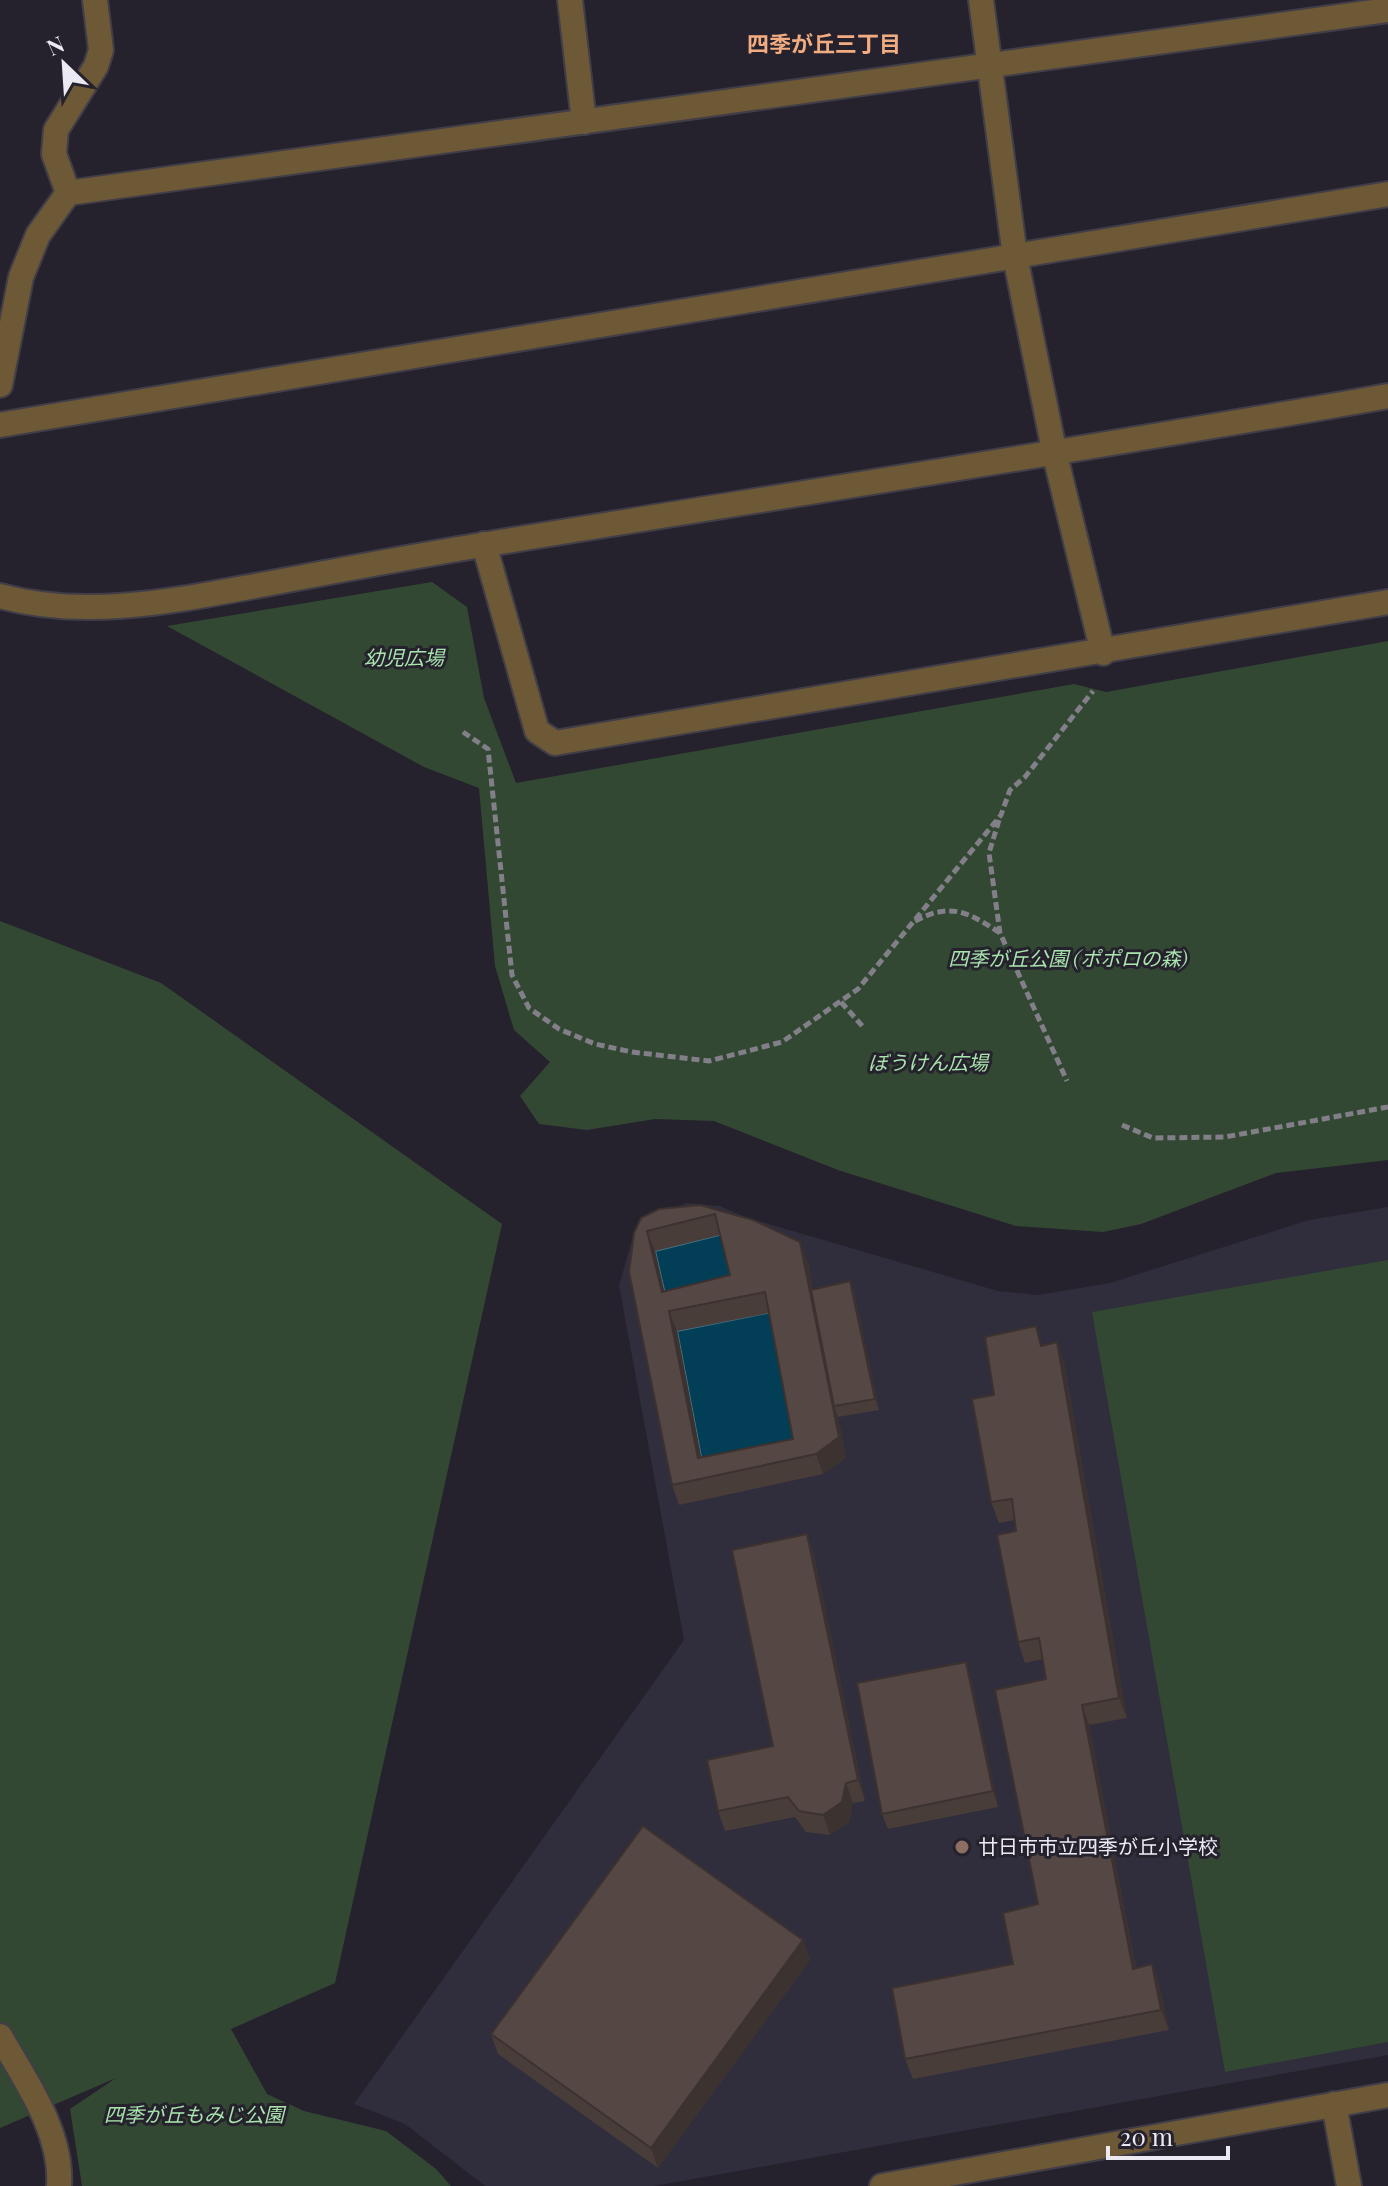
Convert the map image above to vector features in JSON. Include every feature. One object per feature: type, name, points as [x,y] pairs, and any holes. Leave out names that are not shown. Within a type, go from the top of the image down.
[{"type":"street","points":[[68,193],[54,154],[56,130],[96,66],[101,50],[95,0]]},
{"type":"street","points":[[570,0],[584,122]]},
{"type":"street","points":[[981,0],[1015,256],[1055,455],[1103,653]]},
{"type":"street","points":[[0,385],[21,277],[38,235],[68,193],[1388,10]]},
{"type":"street","points":[[0,425],[1388,194]]},
{"type":"street","points":[[0,596],[29,604],[69,607],[152,604],[484,544],[1055,455],[1388,396]]},
{"type":"street","points":[[484,544],[537,731],[555,743],[1103,653],[1388,602]]},
{"type":"street","points":[[0,2036],[35,2097],[60,2162],[59,2186]]},
{"type":"street","points":[[882,2186],[1388,2095]]},
{"type":"street","points":[[1334,2104],[1349,2186]]},
{"type":"path","points":[[1067,1081],[1000,933],[989,853],[1010,790],[1025,777],[1093,691]]},
{"type":"path","points":[[463,732],[488,749],[512,975],[529,1008],[559,1029],[595,1044],[632,1052],[709,1061],[782,1042],[858,989],[1001,815]]},
{"type":"path","points":[[910,923],[937,910],[970,913],[1000,933]]},
{"type":"path","points":[[841,1002],[864,1028]]},
{"type":"path","points":[[1122,1125],[1153,1138],[1225,1137],[1388,1107]]},
{"type":"shaded area","name":"廿日市市立四季が丘小学校","points":[[686,1203],[720,1206],[745,1217],[998,1291],[1038,1295],[1110,1283],[1309,1220],[1388,1207],[1388,2055],[654,2186],[485,2186],[405,2124],[354,2104],[684,1640],[619,1285],[636,1226]]},
{"type":"green space","name":"四季が丘公園 (ポポロの森)","points":[[432,582],[467,607],[484,698],[516,783],[1074,684],[1106,692],[1388,641],[1388,1160],[1276,1173],[1141,1224],[1103,1232],[1016,1226],[838,1170],[714,1121],[655,1119],[587,1130],[539,1124],[520,1096],[550,1062],[514,1030],[495,966],[479,788],[424,767],[167,626]]},
{"type":"green space","name":"四季が丘もみじ公園","points":[[0,921],[161,983],[502,1224],[335,1983],[231,2029],[267,2094],[304,2111],[386,2131],[436,2169],[451,2186],[82,2186],[70,2109],[116,2078],[0,2128]]},
{"type":"green space","points":[[1388,1260],[1388,2042],[1225,2072],[1092,1312]]},
{"type":"water","points":[[723,1234],[737,1296],[669,1312],[655,1251]]},
{"type":"water","points":[[772,1312],[800,1459],[705,1478],[677,1331]]},
{"type":"building","points":[[700,1205],[753,1220],[800,1242],[839,1437],[816,1454],[672,1485],[629,1272],[634,1233],[641,1218],[659,1209]],"holes":[[[715,1214],[730,1275],[662,1292],[647,1231]],[[765,1292],[793,1439],[698,1458],[669,1311]]]},
{"type":"building","points":[[850,1281],[875,1399],[834,1406],[811,1290]]},
{"type":"building","points":[[1036,1326],[1041,1346],[1057,1342],[1119,1698],[1082,1705],[1133,1969],[1152,1964],[1161,2010],[905,2059],[892,1988],[1013,1964],[1003,1913],[1038,1904],[995,1690],[1046,1679],[1039,1638],[1018,1642],[997,1535],[1016,1531],[1012,1499],[991,1502],[972,1399],[994,1395],[985,1337]]},
{"type":"building","points":[[807,1534],[858,1780],[846,1783],[842,1802],[823,1815],[799,1811],[788,1797],[718,1811],[707,1760],[773,1746],[732,1550]]},
{"type":"building","points":[[966,1662],[993,1791],[882,1814],[857,1683]]},
{"type":"building","points":[[643,1826],[803,1940],[651,2148],[491,2034]]},
{"type":"place","name":"廿日市市立四季が丘小学校","points":[[962,1847]]},
{"type":"district","name":"四季が丘三丁目","points":[[824,44]]},
{"type":"park label","name":"幼児広場","points":[[404,658]]},
{"type":"park label","name":"ぼうけん広場","points":[[928,1063]]}]
